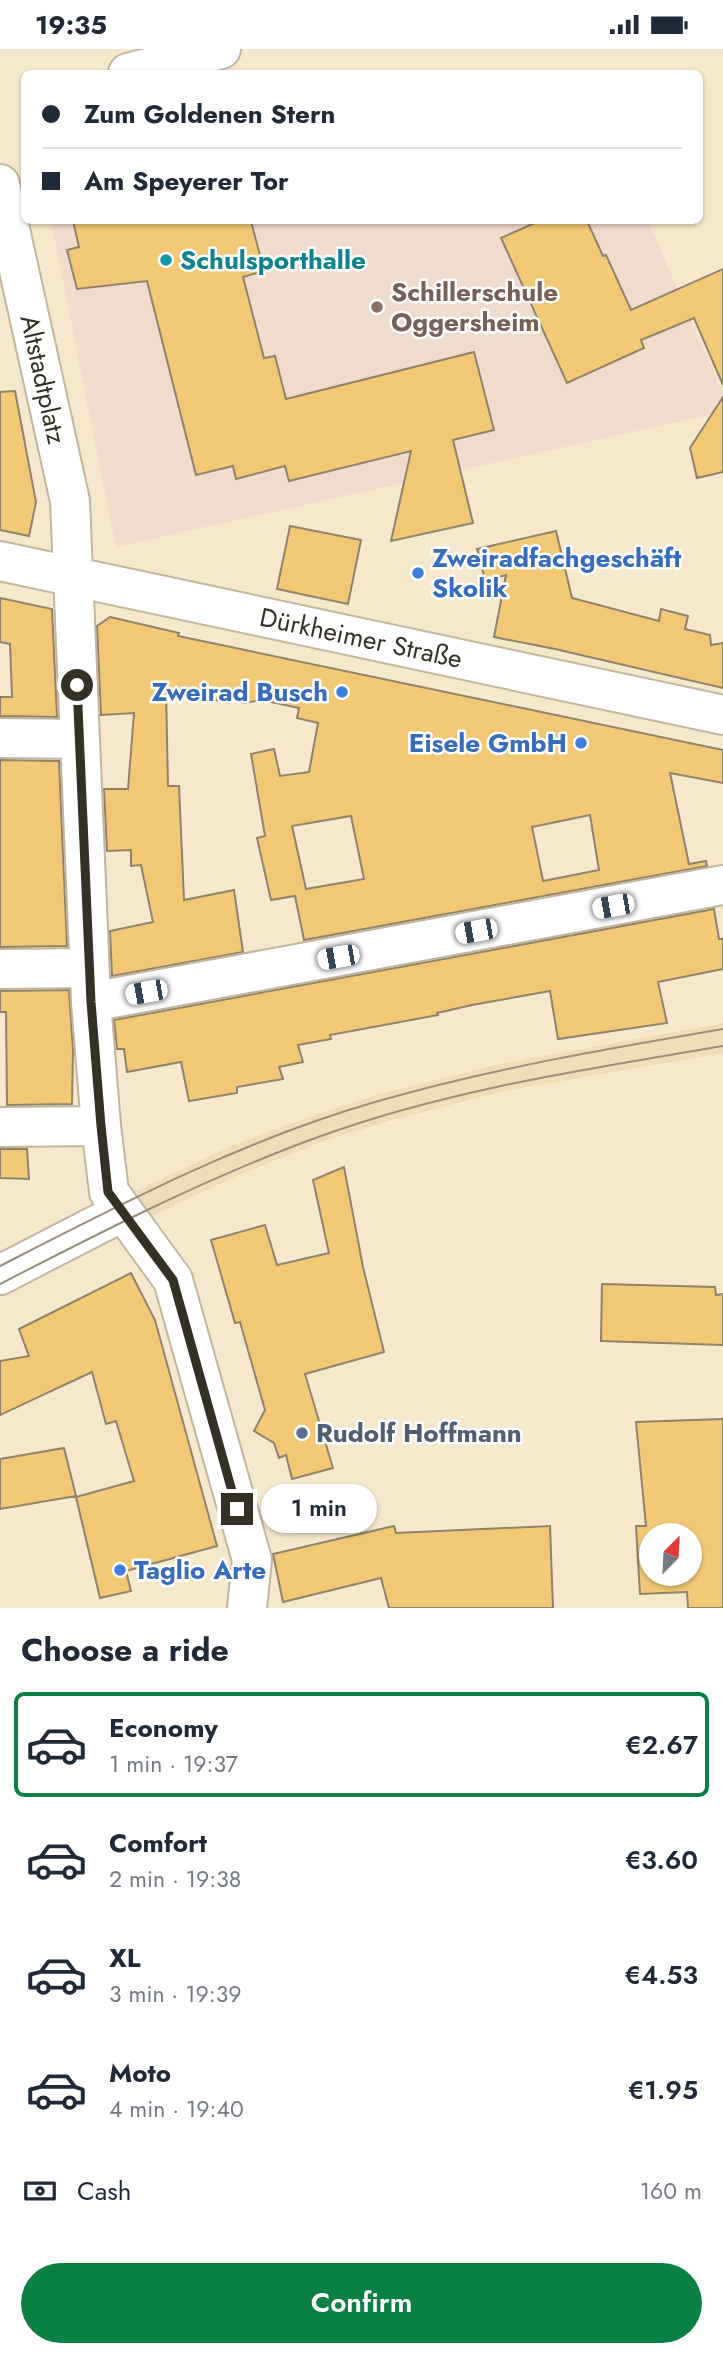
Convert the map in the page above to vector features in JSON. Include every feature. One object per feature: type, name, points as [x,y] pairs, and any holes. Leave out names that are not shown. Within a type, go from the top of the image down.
[{"type":"street","points":[[140,70],[221,49]]},
{"type":"street","name":"Altstadtplatz","points":[[0,184],[15,327],[70,501],[90,985],[108,1192],[173,1280],[252,1560],[247,1608]]},
{"type":"street","name":"Dürkheimer Straße","points":[[0,561],[723,715]]},
{"type":"street","points":[[0,738],[79,739]]},
{"type":"street","points":[[0,969],[90,985],[723,885]]},
{"type":"street","points":[[0,1127],[101,1126]]},
{"type":"street","points":[[0,1275],[122,1212]]},
{"type":"shaded area","name":"Schillerschule Oggersheim","points":[[52,224],[649,224],[723,393],[723,412],[116,547]]},
{"type":"shaded area","points":[[723,1023],[723,1053],[504,1091],[385,1122],[321,1142],[243,1173],[132,1225],[115,1201],[233,1145],[373,1096],[495,1065]]},
{"type":"building","points":[[74,224],[252,224],[264,271],[243,277],[264,358],[275,356],[286,399],[474,352],[494,430],[453,440],[473,523],[391,541],[411,451],[289,481],[285,466],[236,479],[233,466],[196,475],[147,281],[77,289],[67,250],[79,247]]},
{"type":"building","points":[[532,224],[588,224],[631,310],[723,269],[723,385],[694,318],[641,340],[644,348],[567,383],[501,238]]},
{"type":"building","points":[[15,391],[36,502],[29,536],[0,530],[0,392]]},
{"type":"building","points":[[723,397],[723,472],[697,478],[690,448]]},
{"type":"building","points":[[290,526],[361,540],[348,604],[277,589]]},
{"type":"building","points":[[556,531],[572,598],[659,621],[661,609],[688,616],[685,629],[710,635],[711,645],[723,643],[723,688],[494,637],[506,575],[485,580],[477,549]]},
{"type":"building","points":[[0,598],[52,609],[57,717],[0,716],[0,697],[12,697],[10,644],[0,642]]},
{"type":"building","points":[[110,617],[179,633],[178,636],[723,750],[723,783],[670,773],[689,864],[706,861],[707,866],[304,940],[295,896],[271,900],[257,838],[265,836],[251,754],[274,749],[280,776],[309,772],[318,723],[297,718],[299,708],[262,700],[244,703],[230,699],[229,703],[166,689],[168,786],[179,786],[184,900],[234,890],[243,952],[112,976],[110,931],[153,922],[141,865],[131,866],[131,850],[107,851],[104,789],[128,789],[134,713],[101,715],[97,626]],"holes":[[[590,815],[599,870],[543,881],[532,827]],[[351,816],[364,879],[306,889],[292,826]]]},
{"type":"building","points":[[0,760],[59,761],[67,946],[0,947]]},
{"type":"building","points":[[714,909],[719,939],[723,939],[723,969],[658,982],[667,1023],[558,1039],[550,991],[330,1035],[331,1039],[298,1045],[303,1062],[279,1067],[283,1079],[237,1087],[237,1093],[189,1101],[181,1062],[127,1072],[124,1049],[117,1049],[114,1020]]},
{"type":"building","points":[[69,990],[73,1049],[72,1104],[7,1105],[6,1012],[0,1012],[0,991]]},
{"type":"building","points":[[0,1149],[27,1149],[29,1179],[0,1178]]},
{"type":"building","points":[[344,1167],[363,1267],[384,1352],[305,1374],[333,1468],[292,1479],[286,1455],[279,1458],[274,1443],[254,1431],[265,1410],[240,1322],[235,1323],[211,1240],[265,1225],[277,1265],[329,1253],[313,1180]]},
{"type":"building","points":[[131,1273],[155,1320],[217,1546],[126,1571],[131,1591],[100,1598],[76,1497],[134,1481],[116,1421],[106,1424],[92,1372],[0,1415],[0,1361],[29,1356],[19,1329]]},
{"type":"building","points":[[602,1284],[715,1287],[716,1295],[723,1294],[723,1345],[601,1341]]},
{"type":"building","points":[[723,1419],[723,1608],[688,1608],[687,1592],[640,1594],[640,1586],[702,1586],[702,1523],[646,1523],[636,1422]]},
{"type":"building","points":[[64,1448],[76,1496],[0,1509],[0,1459]]},
{"type":"building","points":[[394,1526],[396,1533],[550,1526],[553,1608],[389,1608],[381,1578],[283,1602],[273,1554]]},
{"type":"building","points":[[636,1526],[639,1526],[639,1577]]},
{"type":"tram line","points":[[0,1266],[183,1175],[326,1117],[418,1090],[504,1070],[723,1029]]},
{"type":"tram line","points":[[0,1284],[198,1186],[321,1136],[420,1105],[470,1093],[723,1046]]},
{"type":"place","name":"Schulsporthalle","points":[[166,260]]},
{"type":"place","name":"Schillerschule Oggersheim","points":[[377,307]]},
{"type":"place","name":"Zweiradfachgeschäft Skolik","points":[[418,573]]},
{"type":"place","name":"Zweirad Busch","points":[[342,692]]},
{"type":"place","name":"Eisele GmbH","points":[[581,743]]},
{"type":"place","name":"Rudolf Hoffmann","points":[[302,1433]]},
{"type":"place","name":"Taglio Arte","points":[[120,1570]]},
{"type":"route","points":[[77,685],[91,1002],[108,1192],[173,1280],[237,1509]]}]
